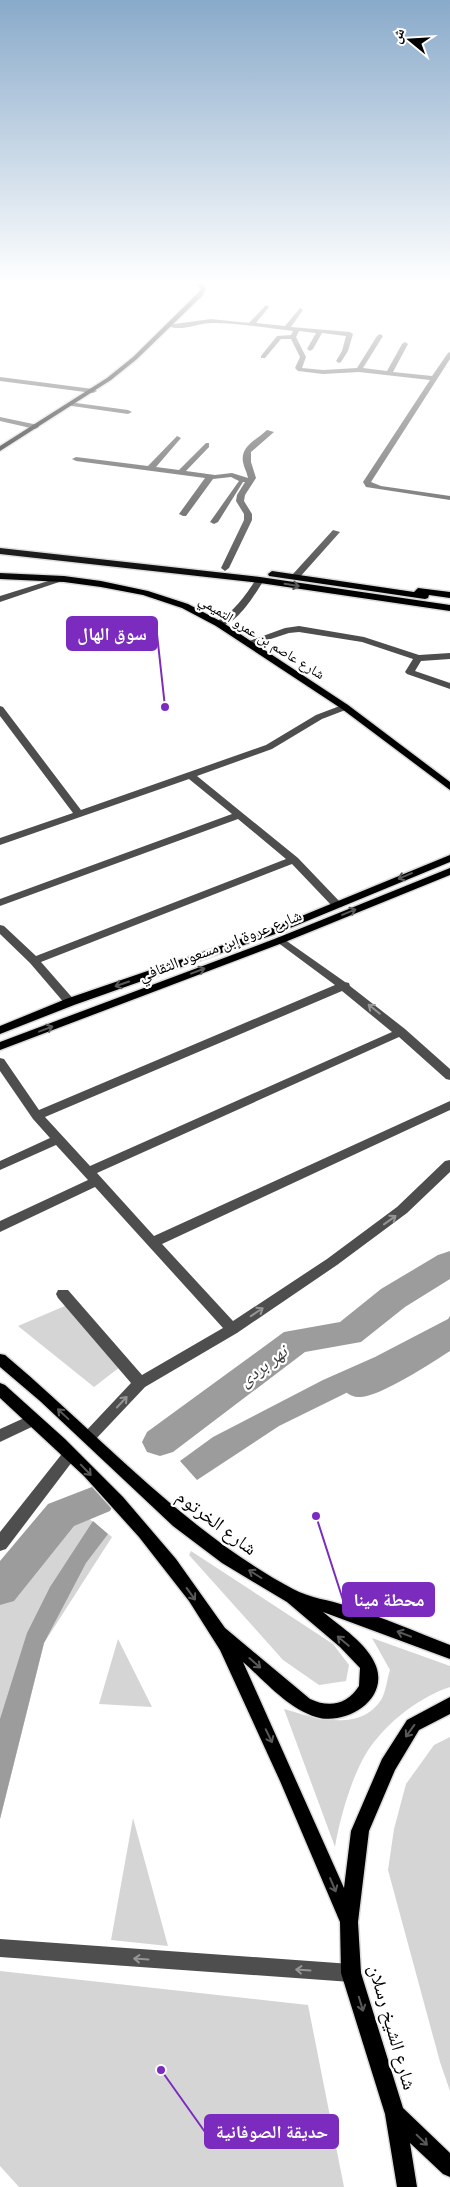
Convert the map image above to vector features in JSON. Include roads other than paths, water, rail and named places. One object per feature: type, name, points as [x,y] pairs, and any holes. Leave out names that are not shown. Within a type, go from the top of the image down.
[{"type":"main road","points":[[0,449],[101,384]]},
{"type":"main road","points":[[0,543],[296,576],[450,600]]},
{"type":"main road","points":[[0,551],[260,580],[450,610]]},
{"type":"main road","name":"شارع عاصم بن عمرو التميمي","points":[[0,576],[64,579],[101,584],[144,593],[185,606],[219,624],[345,707],[449,786]]},
{"type":"main road","points":[[364,587],[450,595]]},
{"type":"main road","name":"شارع عروة إبن مسعود الثقافي","points":[[0,1030],[70,1002],[274,931],[450,858]]},
{"type":"main road","name":"شارع عروة إبن مسعود الثقافي","points":[[0,1046],[281,940],[450,872]]},
{"type":"main road","name":"شارع الخرتوم","points":[[0,1359],[179,1521],[228,1558],[290,1596],[345,1612],[450,1652]]},
{"type":"main road","points":[[0,1388],[70,1454],[121,1506],[168,1561],[218,1630],[275,1748],[349,1922]]},
{"type":"main road","points":[[218,1630],[304,1704],[325,1712],[348,1708],[364,1695],[369,1680],[367,1665],[357,1652],[290,1596]]},
{"type":"main road","points":[[349,1922],[360,1831],[388,1765],[413,1725],[450,1705]]},
{"type":"main road","name":"شارع الشيخ رسلان","points":[[349,1922],[351,1973],[395,2114],[407,2187]]},
{"type":"main road","points":[[395,2114],[450,2167]]},
{"type":"street","points":[[10,384],[90,393]]},
{"type":"street","points":[[33,384],[90,393]]},
{"type":"street","points":[[431,384],[367,482],[369,485],[380,488],[450,498]]},
{"type":"street","points":[[72,404],[128,412]]},
{"type":"street","points":[[0,418],[35,427]]},
{"type":"street","points":[[214,522],[246,480],[253,475],[247,460],[248,452],[255,441],[270,432]]},
{"type":"street","points":[[150,469],[177,438]]},
{"type":"street","points":[[181,472],[206,445]]},
{"type":"street","points":[[76,460],[210,476],[232,475],[246,480]]},
{"type":"street","points":[[183,514],[210,476]]},
{"type":"street","points":[[225,568],[248,520],[248,514],[241,504],[240,498],[246,480]]},
{"type":"street","points":[[296,576],[336,532]]},
{"type":"street","points":[[0,600],[64,579]]},
{"type":"street","points":[[219,624],[229,619],[243,607],[260,580]]},
{"type":"street","points":[[249,643],[288,630],[299,629],[364,640],[418,658],[450,656]]},
{"type":"street","points":[[418,658],[410,672],[429,677],[450,686]]},
{"type":"street","points":[[0,842],[270,748],[319,716],[345,707]]},
{"type":"street","points":[[0,709],[79,814]]},
{"type":"street","points":[[190,776],[294,860],[337,905]]},
{"type":"street","points":[[0,903],[239,815]]},
{"type":"street","points":[[34,961],[294,860]]},
{"type":"street","points":[[0,928],[34,961],[70,1002]]},
{"type":"street","points":[[281,940],[344,985],[402,1032],[450,1076]]},
{"type":"street","points":[[37,1116],[344,985]]},
{"type":"street","points":[[0,1227],[92,1176],[402,1032]]},
{"type":"street","points":[[0,1062],[37,1116],[232,1329]]},
{"type":"street","points":[[153,1242],[450,1105]]},
{"type":"street","points":[[0,1166],[58,1139]]},
{"type":"street","points":[[88,1438],[140,1383],[232,1329],[332,1262],[402,1210],[450,1164]]},
{"type":"street","points":[[63,1294],[140,1383]]},
{"type":"street","points":[[0,1436],[33,1420]]},
{"type":"street","points":[[0,1544],[70,1454]]},
{"type":"street","points":[[0,1948],[351,1973]]},
{"type":"waterway","name":"نهر بردى","points":[[160,1442],[296,1341],[349,1333],[393,1298],[450,1263]]},
{"type":"waterway","name":"نهر بردى","points":[[359,1384],[397,1368],[450,1334]]},
{"type":"waterway","name":"نهر بردى","points":[[0,1589],[61,1515],[97,1500]]},
{"type":"place","name":"سوق الهال","points":[[165,707]]},
{"type":"place","name":"محطة مينا","points":[[316,1516]]},
{"type":"place","name":"حديقة الصوفانية","points":[[161,2070]]}]
